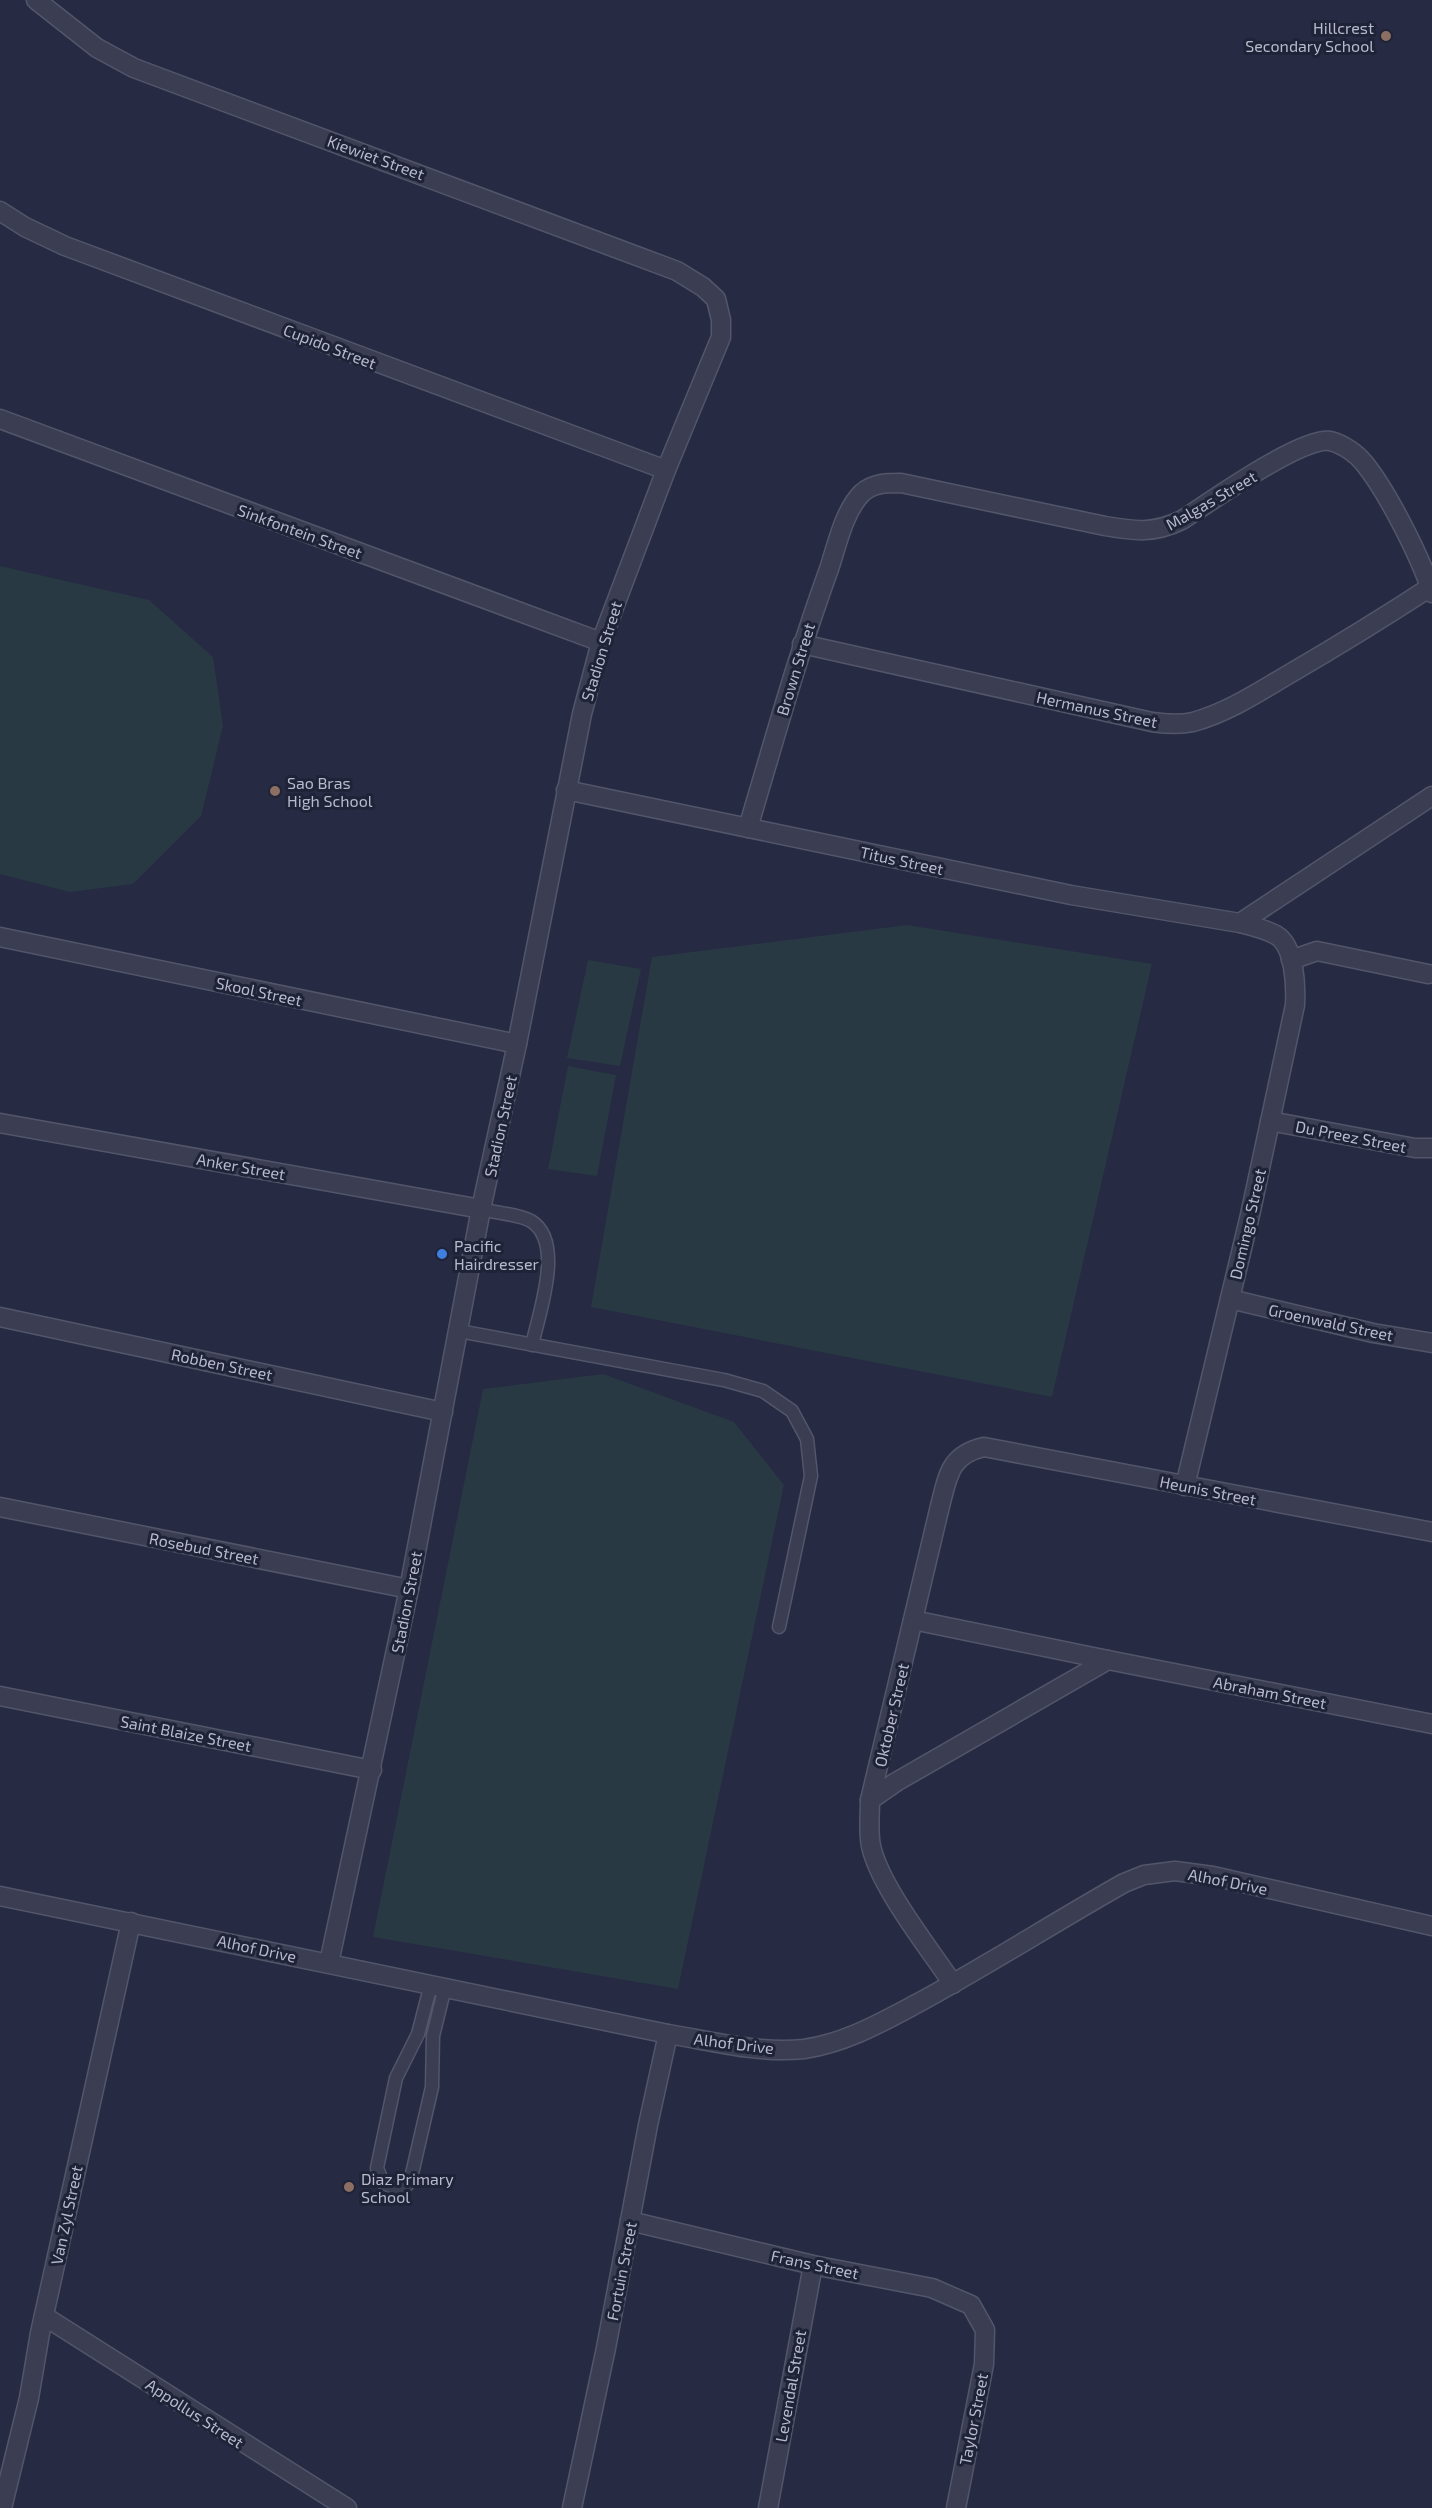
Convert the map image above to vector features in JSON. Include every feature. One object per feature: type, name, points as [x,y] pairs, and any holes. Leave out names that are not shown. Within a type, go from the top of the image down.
[{"type":"street","name":"Kiewiet Street","points":[[36,0],[97,48],[134,68],[667,267],[704,287],[719,305]]},
{"type":"street","name":"Cupido Street","points":[[0,211],[25,227],[65,246],[666,470]]},
{"type":"street","name":"Stadion Street","points":[[329,1963],[409,1589],[481,1209],[517,1044],[566,790],[601,642],[666,470],[721,337],[719,305]]},
{"type":"street","name":"Sinkfontein Street","points":[[0,419],[601,642]]},
{"type":"street","name":"Malgas Street","points":[[850,513],[861,494],[872,486],[901,483],[1105,526],[1135,531],[1162,530],[1302,447],[1330,441],[1352,451],[1365,463],[1406,533],[1431,589]]},
{"type":"street","name":"Brown Street","points":[[748,828],[802,644],[850,513]]},
{"type":"street","name":"Hermanus Street","points":[[802,644],[1152,722],[1171,724],[1216,715],[1431,589]]},
{"type":"street","name":"Titus Street","points":[[566,790],[1071,895],[1240,923],[1278,936],[1291,960]]},
{"type":"street","points":[[1240,923],[1432,796]]},
{"type":"street","name":"Skool Street","points":[[0,937],[517,1044]]},
{"type":"street","points":[[1291,960],[1317,951],[1428,975]]},
{"type":"street","name":"Domingo Street","points":[[1185,1486],[1230,1299],[1295,1005],[1294,970],[1291,960]]},
{"type":"street","name":"Du Preez Street","points":[[1270,1120],[1415,1148],[1432,1148]]},
{"type":"street","name":"Anker Street","points":[[0,1123],[481,1209]]},
{"type":"street","name":"Groenwald Street","points":[[1230,1299],[1373,1333],[1432,1343]]},
{"type":"street","name":"Robben Street","points":[[0,1317],[443,1412]]},
{"type":"street","name":"Heunis Street","points":[[984,1447],[1432,1532]]},
{"type":"street","name":"Oktober Street","points":[[953,1984],[886,1882],[875,1861],[871,1844],[870,1800],[949,1474],[954,1463],[961,1456],[984,1447]]},
{"type":"street","name":"Rosebud Street","points":[[0,1507],[409,1589]]},
{"type":"street","name":"Abraham Street","points":[[913,1620],[1432,1724]]},
{"type":"street","points":[[870,1800],[906,1776],[1108,1660]]},
{"type":"street","name":"Saint Blaize Street","points":[[0,1696],[372,1770]]},
{"type":"street","name":"Alhof Drive","points":[[0,1896],[668,2034],[784,2050],[805,2049],[830,2043],[867,2030],[953,1984],[1124,1883],[1160,1873],[1175,1871],[1213,1876],[1432,1926]]},
{"type":"street","name":"Van Zyl Street","points":[[3,2508],[29,2398],[44,2316],[131,1922]]},
{"type":"street","name":"Fortuin Street","points":[[572,2508],[668,2034]]},
{"type":"street","name":"Frans Street","points":[[630,2221],[813,2265],[932,2288],[971,2305],[985,2330]]},
{"type":"street","name":"Levendal Street","points":[[768,2508],[813,2265]]},
{"type":"street","name":"Appollus Street","points":[[44,2316],[347,2508]]},
{"type":"street","name":"Taylor Street","points":[[956,2508],[984,2364],[985,2330]]},
{"type":"lane","points":[[481,1209],[530,1220],[542,1230],[548,1245],[549,1264],[532,1345]]},
{"type":"lane","points":[[459,1331],[724,1380],[763,1391],[792,1411],[807,1438],[811,1476],[779,1627]]},
{"type":"lane","points":[[438,1986],[433,2037],[432,2087],[411,2178],[407,2185],[400,2189],[383,2183],[377,2168],[396,2078],[438,1986]]},
{"type":"shaded area","points":[[0,566],[149,600],[213,657],[223,726],[201,816],[133,884],[70,892],[0,874]]},
{"type":"shaded area","points":[[907,925],[1152,964],[1052,1397],[591,1307],[652,957]]},
{"type":"shaded area","points":[[588,960],[641,969],[620,1066],[567,1058]]},
{"type":"shaded area","points":[[568,1066],[616,1075],[597,1176],[548,1169]]},
{"type":"shaded area","points":[[603,1374],[734,1422],[784,1485],[678,1989],[373,1937],[483,1389]]},
{"type":"place","name":"Hillcrest Secondary School","points":[[1386,36]]},
{"type":"place","name":"Sao Bras High School","points":[[275,791]]},
{"type":"place","name":"Pacific Hairdresser","points":[[442,1254]]},
{"type":"place","name":"Diaz Primary School","points":[[349,2187]]}]
